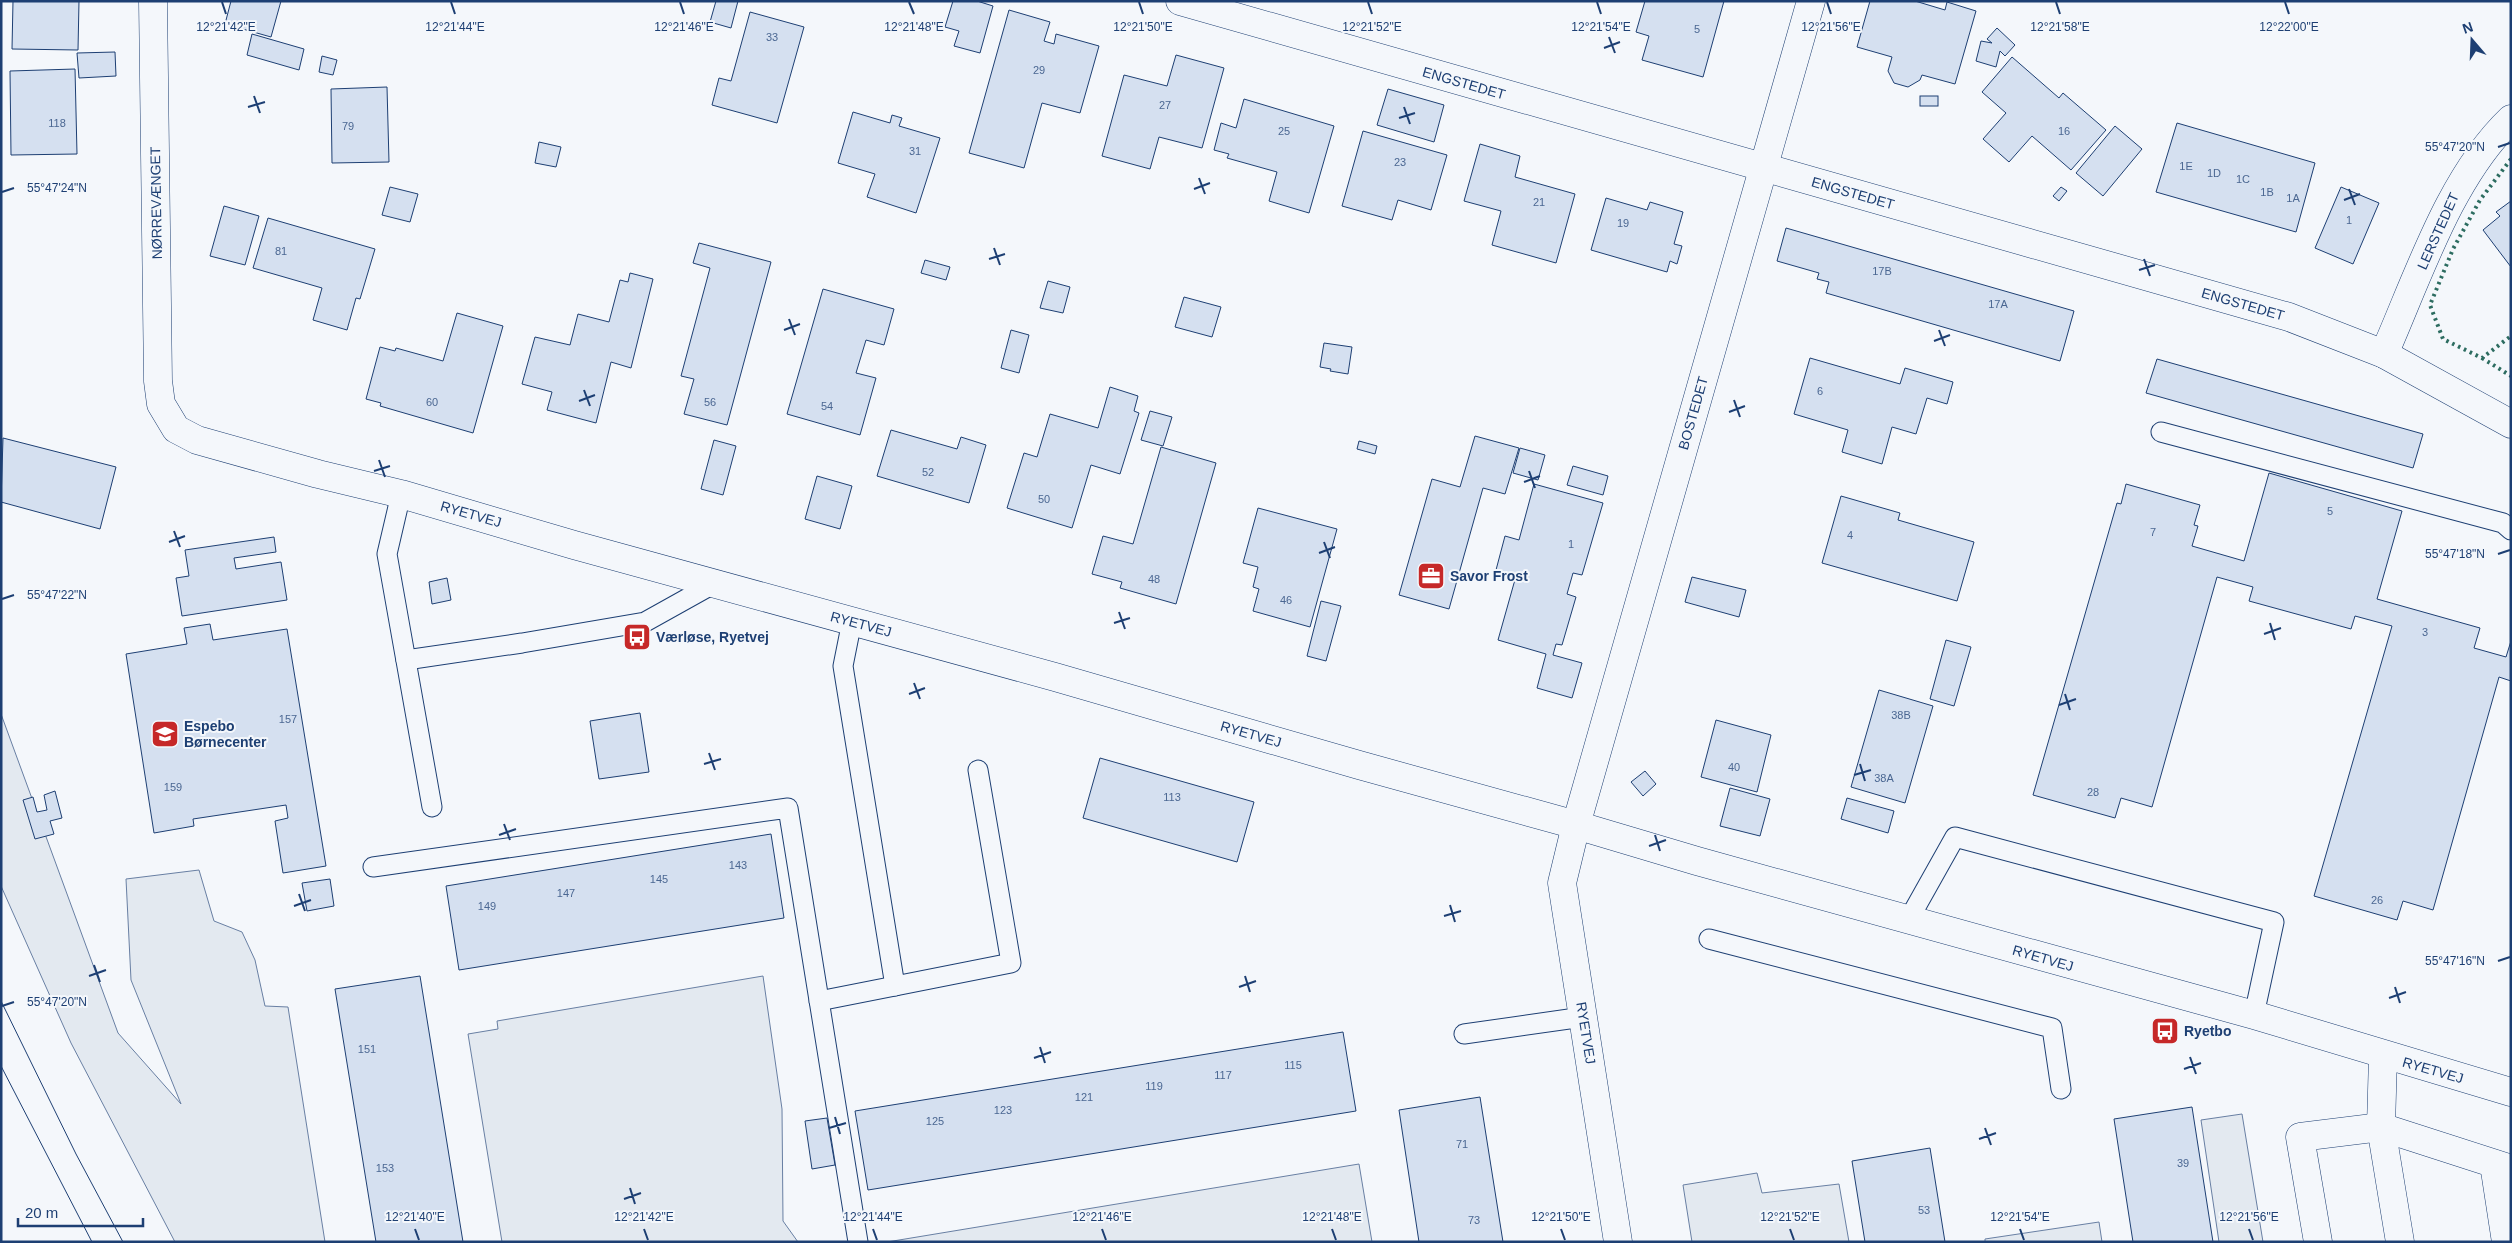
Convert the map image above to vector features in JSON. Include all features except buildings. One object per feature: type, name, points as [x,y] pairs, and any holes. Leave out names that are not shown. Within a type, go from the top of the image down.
[{"type":"street","name":"NØRREVÆNGET","points":[[153,1],[158,381],[161,404]]},
{"type":"street","name":"ENGSTEDET","points":[[1180,1],[1229,8],[1763,168],[2289,317],[2384,354],[2511,424]]},
{"type":"street","name":"BOSTEDET","points":[[1576,824],[1811,1]]},
{"type":"street","name":"LERSTEDET","points":[[2384,354],[2456,189],[2497,132],[2511,119]]},
{"type":"street","name":"RYETVEJ","points":[[161,404],[176,429],[197,440],[318,474],[401,494],[574,545],[852,621],[1531,814],[1576,824],[1697,861],[1909,919],[2034,956],[2254,1015],[2383,1056],[2511,1092]]},
{"type":"street","name":"RYETVEJ","points":[[1576,824],[1562,883],[1618,1242]]},
{"type":"street","points":[[2383,1056],[2381,1128],[2400,1242]]},
{"type":"street","points":[[2318,1242],[2300,1137],[2381,1128],[2502,1166],[2506,1242]]},
{"type":"lane","points":[[2161,432],[2504,524],[2511,530]]},
{"type":"lane","points":[[401,494],[387,554],[432,807]]},
{"type":"lane","points":[[406,660],[646,622],[715,583]]},
{"type":"lane","points":[[852,621],[843,666],[895,986]]},
{"type":"lane","points":[[819,1001],[1011,963],[978,770]]},
{"type":"lane","points":[[373,867],[788,808],[858,1242]]},
{"type":"lane","points":[[1909,919],[1955,837],[2274,922],[2254,1015]]},
{"type":"lane","points":[[1708,939],[2052,1028],[2061,1089]]},
{"type":"lane","points":[[1464,1034],[1583,1017]]},
{"type":"shaded area","points":[[1,714],[118,1033],[181,1104],[131,980],[126,879],[199,870],[214,921],[242,932],[255,960],[265,1006],[288,1007],[325,1242],[175,1242],[71,1043],[1,886]]},
{"type":"shaded area","points":[[763,976],[782,1109],[783,1221],[798,1242],[502,1242],[468,1034],[498,1029],[497,1021]]},
{"type":"shaded area","points":[[2242,1114],[2263,1242],[2219,1242],[2201,1120]]},
{"type":"shaded area","points":[[1359,1164],[1372,1242],[887,1242]]},
{"type":"shaded area","points":[[1757,1173],[1762,1193],[1839,1184],[1849,1242],[1692,1242],[1683,1185]]},
{"type":"shaded area","points":[[2099,1222],[2102,1242],[1985,1242],[1985,1239]]},
{"type":"tram line","points":[[1,1001],[76,1154],[123,1242]]},
{"type":"tram line","points":[[1,1066],[92,1242]]},
{"type":"hedge","points":[[2511,159],[2480,200],[2453,249],[2430,305],[2443,339],[2482,358],[2511,336]]},
{"type":"hedge","points":[[2482,358],[2511,376]]},
{"type":"place","name":"Savor Frost","points":[[1431,576]]},
{"type":"place","name":"Værløse, Ryetvej","points":[[637,637]]},
{"type":"place","name":"Espebo Børnecenter","points":[[165,734]]},
{"type":"place","name":"Ryetbo","points":[[2165,1031]]}]
